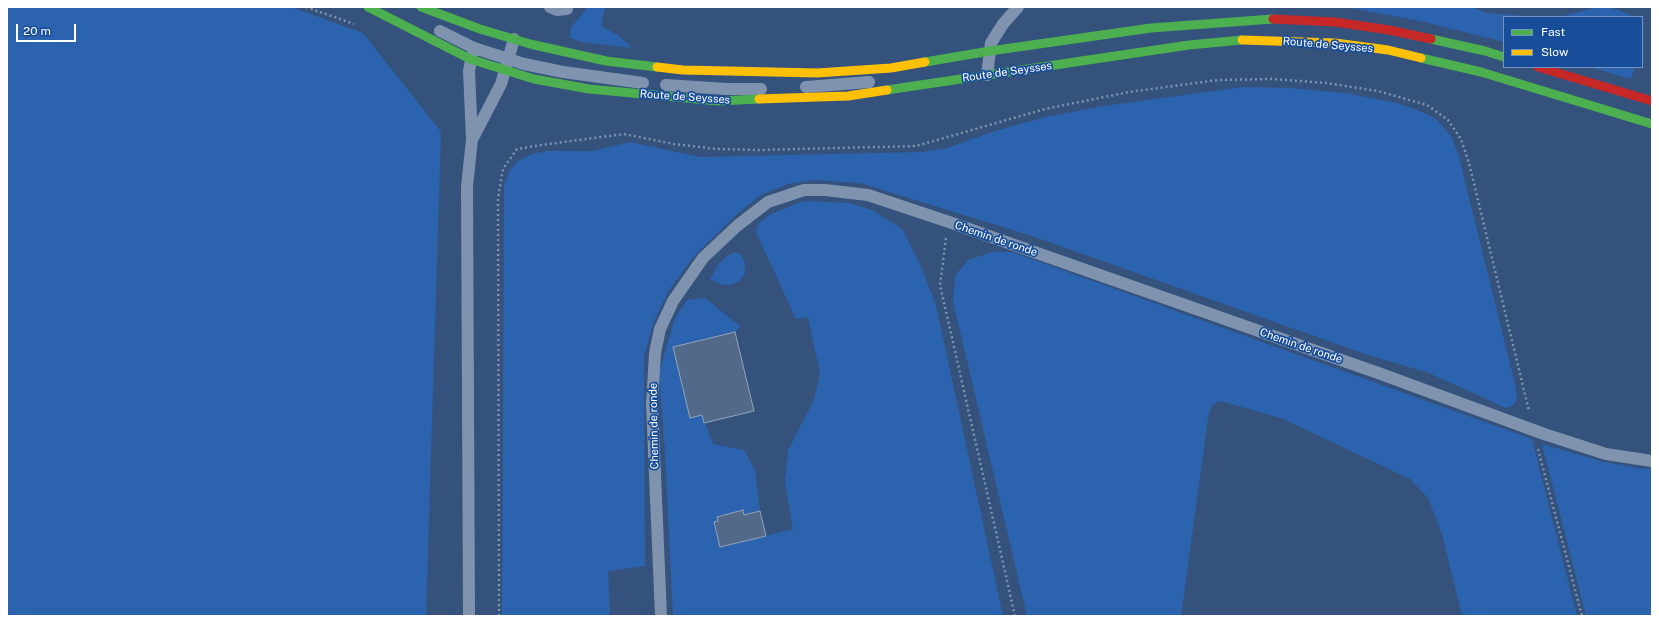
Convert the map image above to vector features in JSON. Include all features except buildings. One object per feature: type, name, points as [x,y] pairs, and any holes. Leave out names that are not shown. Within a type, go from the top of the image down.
[{"type":"main road","name":"Route de Seysses","points":[[368,7],[430,40],[472,54]]},
{"type":"main road","name":"Route de Seysses","points":[[421,7],[480,29],[530,44],[606,61],[675,69],[817,73],[891,68],[990,51],[1151,28],[1271,19],[1335,22],[1389,30],[1503,57]]},
{"type":"main road","name":"Route de Seysses","points":[[506,66],[534,79],[589,89],[718,102],[848,96],[988,70],[1196,44],[1241,40],[1335,43],[1388,50],[1481,72],[1652,124]]},
{"type":"main road","points":[[1541,68],[1652,101]]},
{"type":"lane","name":"Route de Seysses","points":[[391,7],[472,54],[506,66],[563,72],[639,83],[726,89],[859,84],[988,70],[1194,34],[1248,30],[1291,30],[1389,41],[1462,57],[1652,113]]},
{"type":"lane","points":[[550,7],[557,10],[566,9]]},
{"type":"lane","points":[[988,70],[991,43],[1003,24],[1018,7]]},
{"type":"lane","points":[[469,616],[467,187],[472,139],[472,54],[480,29]]},
{"type":"lane","points":[[472,139],[501,84],[514,39]]},
{"type":"lane","name":"Chemin de ronde","points":[[661,616],[652,404],[655,353],[660,328],[673,301],[703,258],[737,226],[768,202],[804,190],[825,190],[868,195],[1381,374],[1544,434],[1606,454],[1652,461]]},
{"type":"path","points":[[949,222],[940,285],[1016,616]]},
{"type":"shaded area","points":[[7,7],[291,7],[363,33],[441,132],[426,616],[7,616]]},
{"type":"shaded area","points":[[588,7],[605,7],[601,26],[619,36],[632,48],[582,42],[570,38],[571,27]]},
{"type":"shaded area","points":[[1346,7],[1471,7],[1488,13],[1525,16],[1503,16],[1503,42],[1420,21]]},
{"type":"shaded area","points":[[1599,7],[1609,7],[1629,14],[1630,16],[1563,16]]},
{"type":"shaded area","points":[[1593,68],[1635,68],[1631,79]]},
{"type":"shaded area","points":[[1243,87],[1289,88],[1345,93],[1397,103],[1425,113],[1437,120],[1451,136],[1458,153],[1515,384],[1517,400],[1512,406],[1506,408],[1429,373],[1365,354],[1032,236],[860,183],[815,180],[788,184],[761,195],[737,214],[695,255],[669,290],[654,321],[644,356],[645,566],[608,571],[610,616],[502,616],[504,185],[510,170],[518,161],[532,154],[547,151],[593,151],[630,142],[700,157],[922,152],[947,148],[995,131],[1046,117],[1104,106]]},
{"type":"shaded area","points":[[804,201],[850,203],[872,210],[902,229],[921,266],[936,305],[1003,616],[673,616],[665,452],[659,373],[675,318],[687,300],[705,298],[740,326],[735,333],[673,347],[690,418],[702,415],[713,444],[744,450],[755,470],[760,511],[744,515],[743,510],[717,517],[721,547],[793,529],[785,482],[788,450],[814,400],[820,373],[808,317],[796,319],[756,232],[759,223],[769,215]]},
{"type":"shaded area","points":[[736,252],[745,262],[745,274],[738,282],[724,285],[710,279],[719,263],[730,254]]},
{"type":"shaded area","points":[[992,252],[1012,252],[1532,439],[1577,616],[1462,616],[1442,534],[1428,498],[1410,479],[1281,418],[1220,401],[1212,405],[1208,418],[1181,616],[1027,616],[953,301],[955,276],[968,260]]},
{"type":"shaded area","points":[[1542,444],[1604,462],[1652,469],[1652,616],[1586,616]]},
{"type":"traffic: fast","points":[[368,7],[470,59],[534,79],[589,89],[718,101],[759,99]]},
{"type":"traffic: fast","points":[[421,7],[480,29],[530,44],[606,61],[657,67]]},
{"type":"traffic: fast","points":[[925,62],[990,51],[1151,28],[1273,19]]},
{"type":"traffic: fast","points":[[1431,39],[1485,51],[1503,57]]},
{"type":"traffic: fast","points":[[887,90],[1189,45],[1242,40]]},
{"type":"traffic: fast","points":[[1421,58],[1481,72],[1652,124]]},
{"type":"traffic: slow","points":[[1242,40],[1335,43],[1388,50],[1421,58]]},
{"type":"traffic: slow","points":[[657,67],[683,70],[817,73],[891,68],[925,62]]},
{"type":"traffic: slow","points":[[759,99],[848,96],[887,90]]},
{"type":"traffic: jam","points":[[1273,19],[1335,22],[1389,30],[1431,39]]},
{"type":"traffic: jam","points":[[1541,68],[1652,101]]}]
